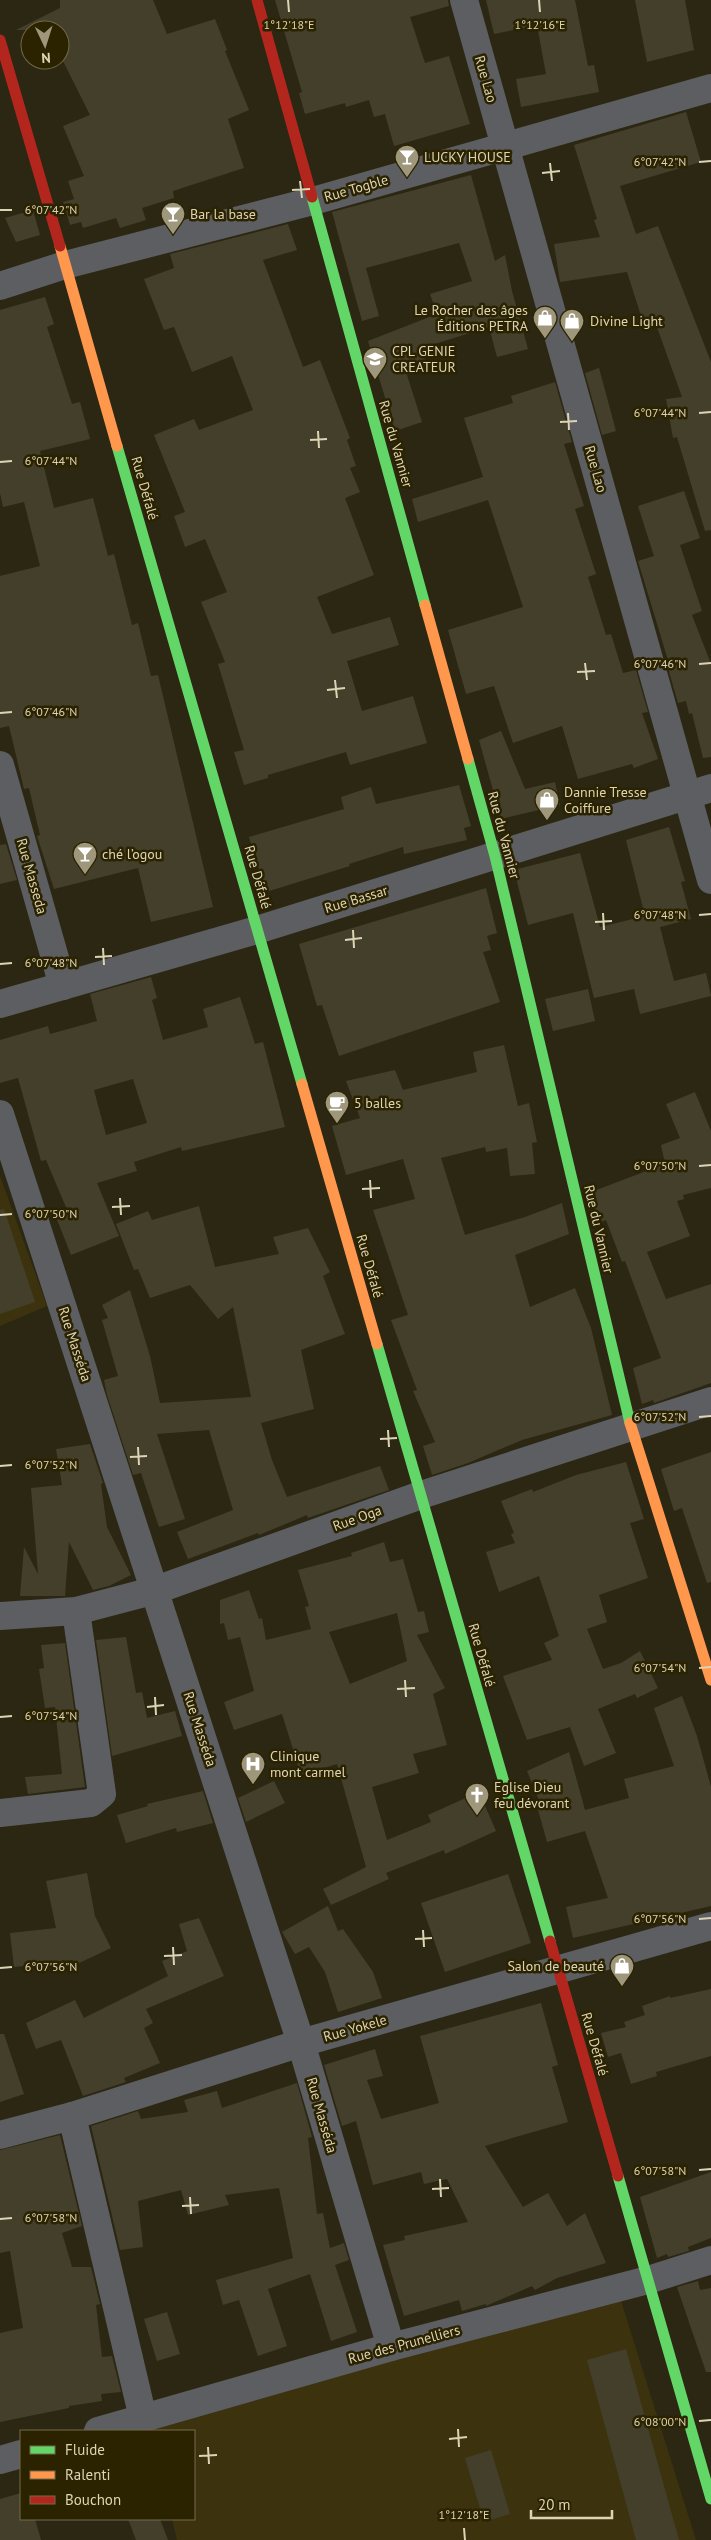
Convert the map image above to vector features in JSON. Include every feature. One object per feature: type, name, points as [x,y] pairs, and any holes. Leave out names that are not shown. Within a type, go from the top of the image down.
[{"type":"street","name":"Rue du Vannier","points":[[257,0],[495,856],[631,1427],[711,1680]]},
{"type":"street","name":"Rue Lao","points":[[464,0],[505,146],[699,792],[711,880]]},
{"type":"street","name":"Rue Défalé","points":[[0,40],[711,2499]]},
{"type":"street","name":"Rue Togble","points":[[0,286],[65,264],[313,201],[711,88]]},
{"type":"street","name":"Rue Masseda","points":[[0,765],[63,986]]},
{"type":"street","name":"Rue Bassar","points":[[0,1004],[257,930],[699,792]]},
{"type":"street","name":"Rue Masséda","points":[[0,1114],[156,1590],[301,2044],[391,2347]]},
{"type":"street","name":"Rue Oga","points":[[0,1616],[76,1611],[156,1590],[421,1495],[711,1401]]},
{"type":"street","points":[[0,1812],[91,1803],[102,1794],[76,1611]]},
{"type":"street","name":"Rue Yokele","points":[[0,2135],[72,2116],[301,2044],[711,1926]]},
{"type":"street","points":[[72,2116],[143,2418]]},
{"type":"street","name":"Rue des Prunelliers","points":[[101,2430],[391,2347],[648,2280],[711,2260]]},
{"type":"street","points":[[0,2460],[20,2454]]},
{"type":"shaded area","points":[[0,1176],[47,1306],[0,1326]]},
{"type":"shaded area","points":[[621,2301],[696,2540],[177,2540],[172,2520],[195,2520],[195,2430],[152,2430],[150,2423]]},
{"type":"building","points":[[60,0],[153,0],[167,34],[215,19],[227,50],[225,51],[249,110],[228,119],[244,168],[173,191],[174,198],[142,208],[146,220],[120,228],[116,218],[83,228],[81,222],[70,225],[63,202],[74,199],[68,181],[84,176],[63,126],[90,115],[68,70],[70,70],[70,20],[36,20],[60,8]]},
{"type":"building","points":[[275,0],[448,0],[449,6],[410,17],[425,63],[449,56],[470,124],[394,146],[385,114],[374,117],[369,100],[346,107],[345,103],[305,114],[299,93],[302,92]]},
{"type":"building","points":[[486,0],[575,0],[588,66],[594,65],[599,92],[521,107],[516,79],[546,74],[537,25],[494,34]]},
{"type":"building","points":[[635,0],[685,0],[694,50],[647,62]]},
{"type":"building","points":[[686,112],[701,162],[620,186],[636,234],[658,226],[711,362],[711,530],[705,531],[677,437],[673,438],[666,399],[682,397],[653,316],[642,319],[627,272],[560,282],[554,244],[600,237],[594,220],[597,219],[574,145]]},
{"type":"building","points":[[471,175],[495,261],[505,255],[512,291],[528,349],[497,357],[489,327],[422,348],[428,368],[407,375],[422,422],[395,431],[368,341],[437,314],[430,294],[472,281],[459,243],[366,268],[379,316],[362,321],[332,212]]},
{"type":"building","points":[[33,210],[40,235],[16,242],[5,218]]},
{"type":"building","points":[[288,224],[297,250],[263,260],[303,367],[320,360],[350,438],[347,440],[356,466],[350,468],[360,492],[345,498],[374,575],[317,597],[332,634],[390,617],[399,645],[347,661],[362,711],[413,696],[427,743],[350,765],[346,752],[268,775],[268,778],[244,785],[234,752],[244,750],[218,664],[225,662],[201,602],[227,592],[205,539],[185,547],[174,516],[185,512],[154,435],[194,419],[199,430],[253,410],[232,356],[192,372],[174,327],[164,330],[144,279],[174,268],[170,254]]},
{"type":"building","points":[[45,297],[54,324],[47,327],[72,404],[80,402],[90,439],[40,451],[54,508],[93,498],[108,556],[114,554],[132,625],[138,623],[151,676],[158,675],[213,907],[151,922],[138,868],[54,889],[37,836],[40,835],[29,788],[24,789],[9,726],[0,728],[0,576],[40,566],[24,502],[3,507],[0,493],[0,310]]},
{"type":"building","points":[[599,368],[616,431],[602,435],[585,373]]},
{"type":"building","points":[[555,382],[572,442],[564,444],[584,506],[575,509],[596,574],[588,577],[606,635],[611,634],[623,673],[636,670],[648,712],[642,713],[658,759],[634,768],[632,764],[578,779],[562,726],[513,743],[494,686],[466,694],[448,630],[523,607],[488,500],[418,522],[412,499],[483,477],[464,418],[513,403],[511,396]]},
{"type":"building","points":[[684,491],[700,538],[680,545],[702,611],[692,615],[711,664],[711,757],[703,758],[692,713],[689,714],[686,701],[678,703],[666,661],[668,660],[638,561],[654,556],[638,506]]},
{"type":"building","points":[[501,731],[525,789],[555,782],[560,805],[501,819],[479,740]]},
{"type":"building","points":[[459,785],[471,826],[464,828],[467,840],[404,854],[403,847],[349,864],[350,866],[266,892],[249,837],[344,809],[341,797],[371,787],[376,804]]},
{"type":"building","points":[[669,827],[685,881],[681,882],[691,919],[660,927],[674,981],[706,973],[711,996],[640,1014],[634,989],[594,998],[573,913],[528,925],[514,870],[580,853],[600,927],[645,916],[626,840]]},
{"type":"building","points":[[6,844],[17,880],[0,884],[0,845]]},
{"type":"building","points":[[486,888],[497,933],[487,936],[491,950],[483,952],[500,1002],[339,1056],[322,1005],[317,1006],[299,944]]},
{"type":"building","points":[[151,977],[157,998],[152,1000],[163,1040],[208,1027],[203,1009],[240,997],[255,1044],[263,1042],[285,1127],[182,1151],[181,1147],[134,1162],[137,1171],[97,1183],[119,1236],[71,1255],[56,1217],[68,1212],[46,1160],[41,1161],[18,1078],[0,1083],[0,1040],[48,1026],[50,1034],[97,1021],[90,994]],"holes":[[[133,1079],[147,1123],[106,1135],[94,1090]]]},
{"type":"building","points":[[588,989],[595,1021],[553,1031],[545,999]]},
{"type":"building","points":[[504,1045],[518,1106],[529,1103],[537,1142],[532,1143],[535,1174],[510,1176],[507,1148],[486,1152],[485,1147],[441,1158],[465,1235],[525,1217],[562,1203],[569,1234],[515,1255],[530,1307],[575,1288],[591,1328],[612,1415],[522,1440],[468,1463],[432,1475],[423,1446],[435,1442],[413,1391],[417,1390],[391,1320],[408,1315],[373,1210],[415,1199],[403,1159],[346,1175],[332,1126],[360,1118],[346,1081],[395,1070],[403,1090],[477,1072],[473,1052]]},
{"type":"building","points":[[695,1092],[711,1131],[711,1188],[683,1195],[684,1199],[677,1201],[690,1236],[647,1252],[666,1299],[711,1284],[711,1383],[654,1403],[653,1400],[642,1404],[633,1368],[661,1358],[625,1261],[622,1262],[606,1220],[598,1223],[591,1192],[665,1164],[661,1145],[680,1138],[666,1104]]},
{"type":"building","points":[[199,1206],[215,1267],[279,1254],[273,1237],[308,1228],[330,1272],[323,1276],[345,1334],[301,1350],[314,1409],[261,1423],[272,1460],[287,1497],[380,1466],[389,1490],[308,1518],[307,1515],[259,1535],[258,1533],[188,1559],[177,1532],[233,1510],[209,1430],[157,1434],[185,1519],[159,1527],[141,1473],[133,1475],[107,1395],[104,1380],[118,1376],[102,1320],[108,1318],[102,1305],[130,1290],[150,1356],[160,1403],[251,1397],[233,1307],[218,1319],[190,1285],[150,1298],[138,1269],[134,1270],[116,1224],[148,1211],[152,1220]]},
{"type":"building","points":[[4,1209],[35,1302],[0,1314],[0,1210]]},
{"type":"building","points":[[90,1444],[103,1483],[101,1484],[107,1527],[131,1575],[109,1586],[93,1590],[69,1542],[65,1596],[20,1596],[24,1547],[38,1574],[31,1488],[62,1485],[56,1449]]},
{"type":"building","points":[[711,1452],[711,1582],[707,1583],[682,1508],[674,1511],[661,1469]]},
{"type":"building","points":[[626,1462],[644,1519],[630,1523],[648,1578],[599,1595],[607,1622],[587,1629],[603,1669],[621,1663],[640,1651],[658,1688],[637,1698],[635,1694],[598,1709],[616,1753],[584,1766],[570,1727],[527,1740],[503,1676],[552,1660],[544,1643],[559,1636],[539,1576],[499,1592],[486,1552],[515,1543],[511,1534],[514,1533],[501,1501],[532,1489],[533,1492],[576,1475]]},
{"type":"building","points":[[384,1542],[390,1562],[403,1559],[418,1612],[424,1611],[429,1632],[417,1635],[445,1688],[433,1694],[447,1745],[413,1754],[419,1773],[372,1787],[387,1840],[431,1822],[428,1815],[479,1792],[496,1831],[445,1854],[444,1850],[386,1873],[389,1879],[331,1905],[323,1889],[366,1867],[337,1764],[301,1775],[282,1714],[234,1730],[224,1702],[254,1691],[240,1637],[228,1640],[224,1623],[220,1624],[220,1600],[249,1590],[259,1619],[262,1618],[266,1640],[311,1629],[305,1607],[309,1606],[298,1570],[352,1556],[351,1553]],"holes":[[[397,1613],[407,1661],[350,1684],[329,1632]]]},
{"type":"building","points":[[126,1637],[136,1693],[142,1692],[147,1718],[175,1711],[182,1736],[112,1756],[96,1640]]},
{"type":"building","points":[[65,1643],[85,1787],[28,1794],[25,1777],[62,1774],[55,1707],[45,1708],[39,1669],[44,1668],[41,1645]]},
{"type":"building","points":[[682,1696],[697,1736],[711,1787],[711,1906],[573,1938],[566,1907],[608,1898],[585,1831],[547,1842],[537,1806],[541,1805],[527,1771],[569,1752],[585,1810],[629,1798],[624,1779],[674,1766],[654,1708]]},
{"type":"building","points":[[274,1781],[285,1803],[246,1822],[238,1798]]},
{"type":"building","points":[[203,1791],[213,1823],[177,1832],[176,1828],[126,1843],[117,1815],[148,1806],[147,1804]]},
{"type":"building","points":[[87,1873],[95,1916],[111,1948],[75,1965],[73,1960],[14,1967],[10,1933],[56,1928],[46,1881]]},
{"type":"building","points":[[508,1874],[531,1943],[445,1972],[421,1903]]},
{"type":"building","points":[[328,1906],[338,1931],[343,1929],[373,1972],[382,1998],[338,2012],[325,1972],[309,1947],[295,1954],[282,1932]]},
{"type":"building","points":[[199,1918],[224,1976],[146,2009],[153,2023],[144,2028],[160,2063],[124,2078],[126,2082],[83,2096],[61,2040],[36,2049],[26,2023],[75,2000],[84,2018],[168,1976],[162,1961],[187,1951],[179,1924]]},
{"type":"building","points":[[711,1989],[711,2056],[656,2072],[657,2076],[631,2084],[621,2053],[608,2057],[601,2033],[626,2027],[624,2022],[645,2015],[642,2006],[670,1996],[670,1998]]},
{"type":"building","points":[[541,2003],[558,2065],[552,2067],[568,2122],[485,2146],[523,2207],[548,2193],[567,2226],[585,2213],[606,2263],[557,2278],[535,2290],[532,2286],[486,2306],[486,2304],[462,2311],[459,2300],[404,2316],[383,2245],[405,2240],[404,2236],[468,2222],[447,2179],[424,2184],[421,2172],[373,2185],[356,2121],[342,2126],[324,2065],[375,2049],[383,2076],[367,2080],[381,2119],[439,2103],[420,2036]]},
{"type":"building","points":[[0,2034],[4,2034],[24,2094],[0,2102]]},
{"type":"building","points":[[297,2083],[312,2137],[308,2138],[317,2214],[323,2213],[330,2248],[344,2243],[349,2260],[335,2265],[357,2332],[331,2341],[310,2274],[268,2289],[287,2346],[258,2356],[239,2300],[223,2305],[216,2280],[293,2258],[279,2188],[225,2195],[229,2205],[188,2215],[181,2190],[138,2201],[143,2247],[120,2250],[91,2126],[138,2111],[141,2119],[188,2112],[184,2100],[217,2091],[222,2108]]},
{"type":"building","points":[[60,2135],[82,2226],[62,2233],[72,2267],[91,2267],[100,2304],[96,2305],[102,2357],[112,2356],[121,2392],[101,2394],[102,2401],[69,2406],[69,2408],[0,2422],[0,2333],[23,2328],[10,2251],[0,2253],[0,2150]]},
{"type":"building","points":[[711,2172],[711,2238],[688,2247],[689,2251],[668,2257],[667,2254],[657,2258],[640,2197]]},
{"type":"building","points":[[698,2281],[700,2290],[711,2288],[711,2372],[706,2372],[677,2287]]},
{"type":"building","points":[[167,2312],[180,2354],[157,2361],[144,2319]]},
{"type":"building","points":[[626,2349],[679,2540],[636,2540],[587,2360]]},
{"type":"building","points":[[491,2450],[510,2514],[484,2522],[465,2458]]},
{"type":"building","points":[[20,2493],[20,2520],[35,2520],[41,2540],[0,2540],[0,2499]]},
{"type":"building","points":[[128,2520],[160,2520],[168,2540],[136,2540]]},
{"type":"traffic: fast","points":[[312,197],[425,605]]},
{"type":"traffic: fast","points":[[117,446],[302,1084]]},
{"type":"traffic: fast","points":[[468,759],[495,856],[630,1423]]},
{"type":"traffic: fast","points":[[377,1344],[550,1941]]},
{"type":"traffic: fast","points":[[618,2176],[711,2499]]},
{"type":"traffic: slow","points":[[60,246],[117,446]]},
{"type":"traffic: slow","points":[[425,605],[468,759]]},
{"type":"traffic: slow","points":[[302,1084],[377,1344]]},
{"type":"traffic: slow","points":[[630,1423],[711,1680]]},
{"type":"traffic: jam","points":[[257,0],[312,197]]},
{"type":"traffic: jam","points":[[0,40],[60,246]]},
{"type":"traffic: jam","points":[[550,1941],[618,2176]]},
{"type":"place","name":"LUCKY HOUSE","points":[[407,178]]},
{"type":"place","name":"Bar la base","points":[[173,235]]},
{"type":"place","name":"Le Rocher des âges Éditions PETRA","points":[[545,339]]},
{"type":"place","name":"Divine Light","points":[[572,342]]},
{"type":"place","name":"CPL GENIE CREATEUR","points":[[375,380]]},
{"type":"place","name":"Dannie Tresse Coiffure","points":[[547,821]]},
{"type":"place","name":"ché l’ogou","points":[[85,875]]},
{"type":"place","name":"5 balles","points":[[337,1124]]},
{"type":"place","name":"Clinique mont carmel","points":[[253,1785]]},
{"type":"place","name":"Eglise Dieu feu dévorant","points":[[477,1816]]},
{"type":"place","name":"Salon de beauté","points":[[622,1987]]}]
